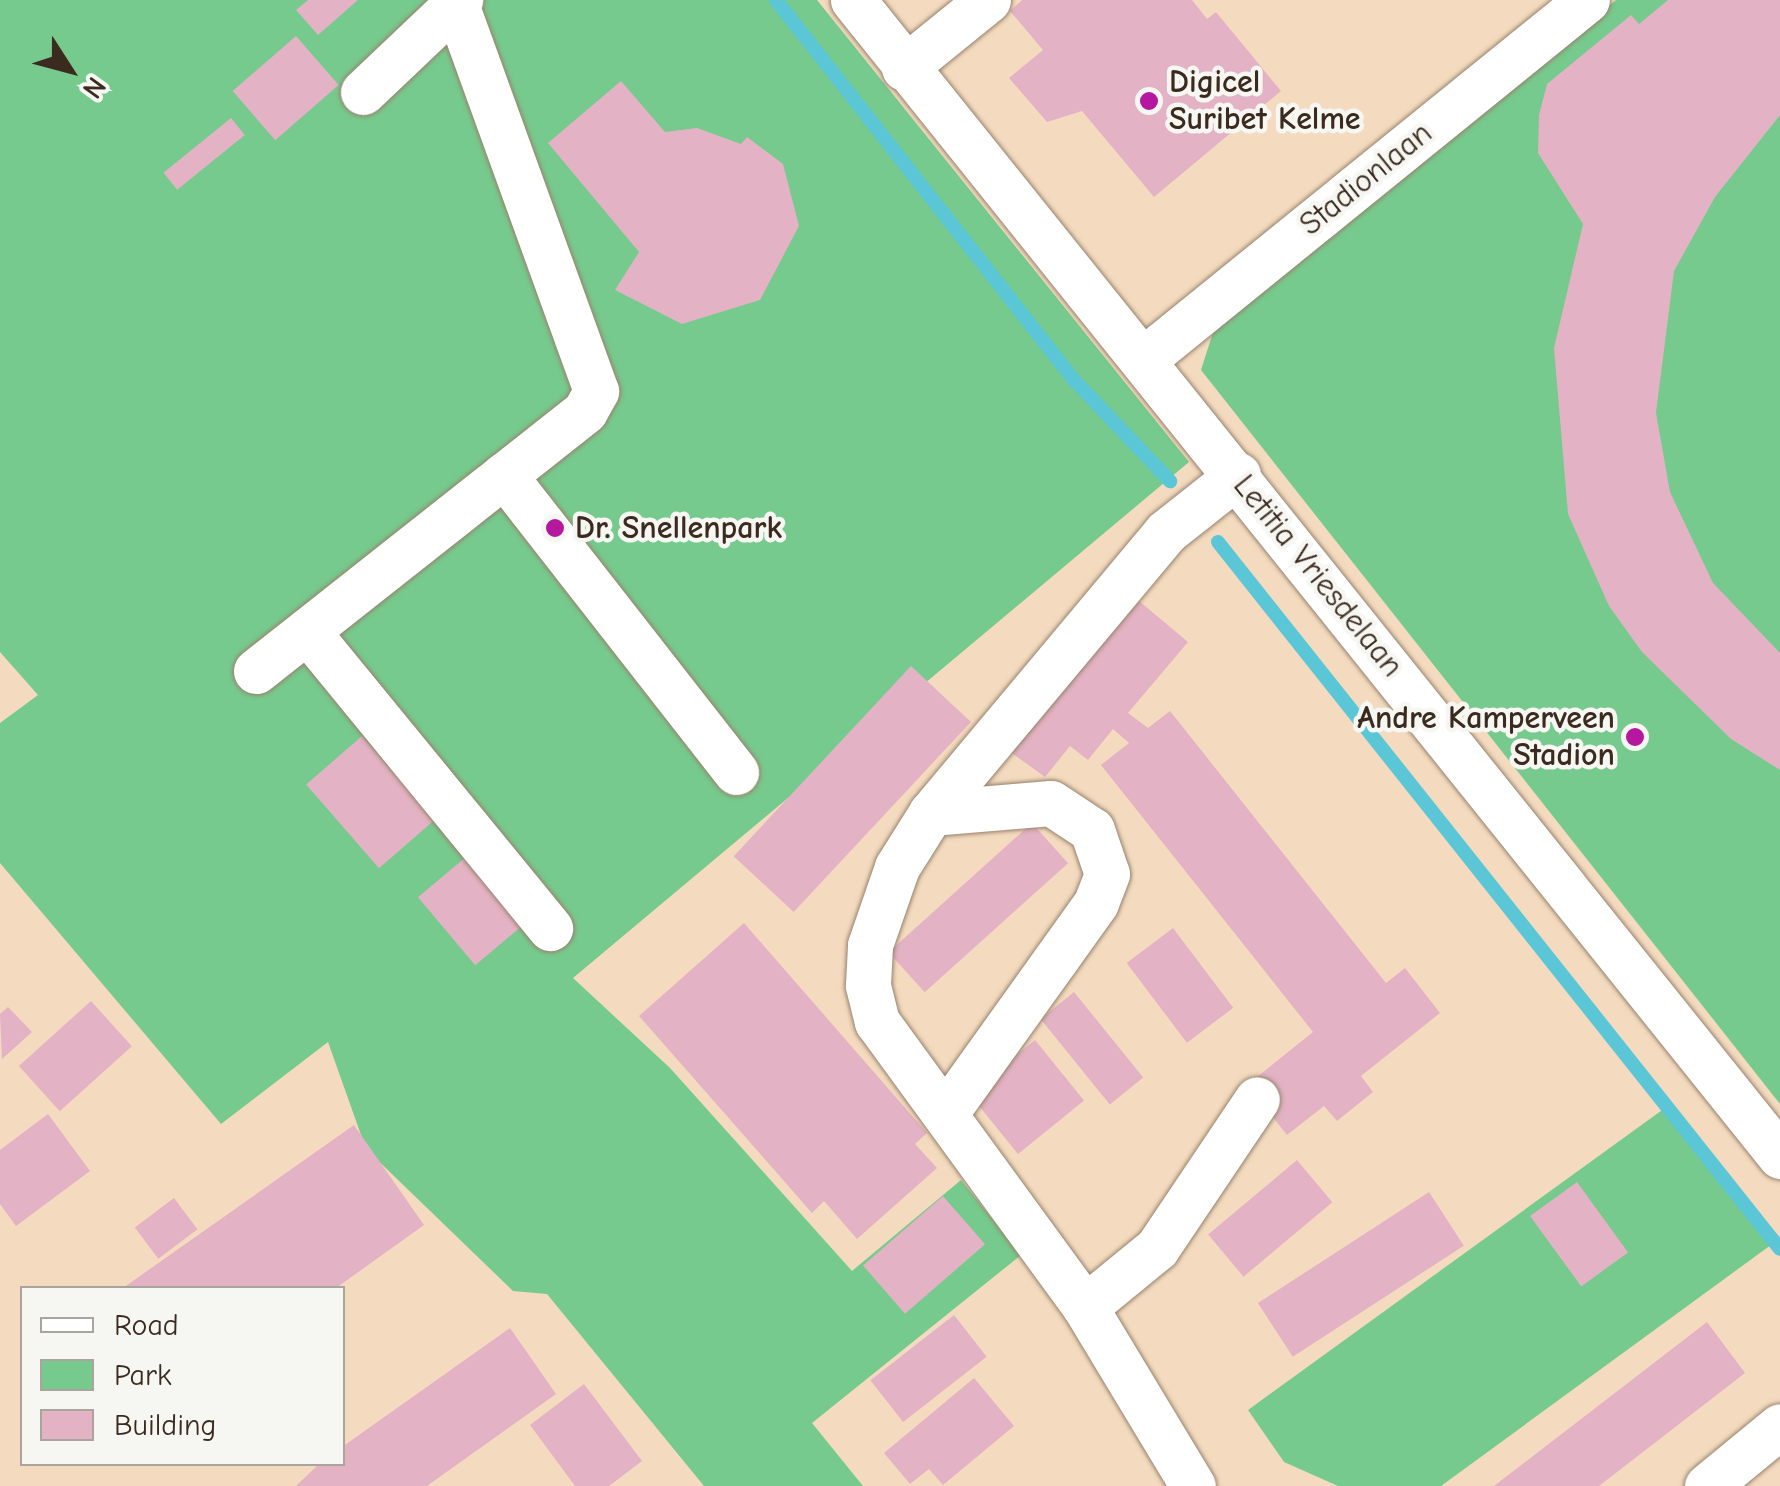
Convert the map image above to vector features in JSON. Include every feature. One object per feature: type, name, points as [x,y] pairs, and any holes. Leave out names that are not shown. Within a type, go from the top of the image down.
[{"type":"street","name":"Letitia Vriesdelaan","points":[[853,0],[904,68],[1238,475],[1780,1156]]},
{"type":"street","points":[[904,68],[988,0]]},
{"type":"street","name":"Stadionlaan","points":[[1144,359],[1587,0]]},
{"type":"street","points":[[256,671],[585,411],[596,374],[458,2],[363,92]]},
{"type":"street","points":[[504,475],[736,772]]},
{"type":"street","points":[[1192,1486],[1085,1306],[877,1022],[868,985],[870,945],[897,868],[931,813],[1166,532],[1238,475]]},
{"type":"street","points":[[307,630],[550,928]]},
{"type":"street","points":[[931,813],[1051,803],[1092,830],[1106,874],[1096,903],[945,1114]]},
{"type":"street","points":[[1085,1306],[1157,1248],[1257,1098]]},
{"type":"street","points":[[1707,1486],[1780,1426]]},
{"type":"green space","name":"Dr. Snellenpark","points":[[0,0],[817,0],[1189,462],[573,978],[670,1068],[852,1271],[961,1180],[1021,1255],[812,1423],[863,1486],[704,1486],[547,1294],[513,1291],[366,1149],[328,1042],[221,1124],[0,863],[0,723],[38,695],[0,652]]},
{"type":"green space","name":"Andre Kamperveen Stadion","points":[[1616,0],[1780,0],[1780,1104],[1201,370],[1217,320]]},
{"type":"green space","points":[[1665,1108],[1775,1242],[1441,1486],[1338,1486],[1284,1462],[1248,1410]]},
{"type":"building","points":[[308,0],[358,0],[318,35],[296,10]]},
{"type":"building","name":"Digicel Suribet Kelme","points":[[1022,0],[1192,0],[1207,19],[1216,12],[1281,91],[1154,197],[1082,111],[1047,122],[1009,78],[1043,50],[1010,11]]},
{"type":"building","points":[[1668,0],[1780,0],[1780,115],[1715,197],[1674,271],[1656,413],[1670,492],[1713,583],[1780,653],[1780,770],[1731,739],[1642,652],[1609,606],[1568,514],[1554,348],[1583,224],[1538,153],[1539,115],[1547,84],[1631,15],[1639,24]]},
{"type":"building","points":[[296,36],[339,85],[275,140],[233,91]]},
{"type":"building","points":[[621,81],[665,132],[697,128],[741,144],[747,137],[783,164],[799,226],[760,300],[682,324],[615,290],[639,252],[548,143]]},
{"type":"building","points":[[231,118],[245,135],[177,190],[163,173]]},
{"type":"building","points":[[1120,585],[1188,642],[1128,713],[1148,728],[1170,711],[1386,983],[1405,968],[1440,1013],[1361,1076],[1373,1092],[1337,1121],[1324,1106],[1287,1135],[1247,1085],[1313,1032],[1101,765],[1129,743],[1113,729],[1088,760],[1070,746],[1045,777],[994,740]]},
{"type":"building","points":[[911,666],[971,722],[794,912],[734,856]]},
{"type":"building","points":[[362,736],[435,820],[379,868],[306,785]]},
{"type":"building","points":[[1032,823],[1068,863],[925,992],[889,952]]},
{"type":"building","points":[[467,856],[524,924],[475,965],[418,897]]},
{"type":"building","points":[[744,923],[927,1133],[915,1144],[937,1168],[857,1239],[824,1201],[812,1213],[639,1016]]},
{"type":"building","points":[[1173,928],[1233,1008],[1187,1043],[1127,963]]},
{"type":"building","points":[[1074,992],[1143,1077],[1110,1105],[1041,1019]]},
{"type":"building","points":[[91,1001],[132,1046],[60,1111],[19,1066]]},
{"type":"building","points":[[8,1007],[32,1032],[2,1059],[0,1014]]},
{"type":"building","points":[[1035,1040],[1084,1101],[1018,1154],[969,1093]]},
{"type":"building","points":[[48,1114],[90,1171],[16,1226],[0,1204],[0,1150]]},
{"type":"building","points":[[354,1125],[424,1225],[339,1286],[126,1286]]},
{"type":"building","points":[[1297,1160],[1332,1202],[1243,1277],[1208,1235]]},
{"type":"building","points":[[1577,1182],[1628,1252],[1581,1286],[1530,1216]]},
{"type":"building","points":[[1429,1192],[1464,1246],[1293,1357],[1258,1303]]},
{"type":"building","points":[[943,1196],[985,1244],[905,1314],[863,1266]]},
{"type":"building","points":[[174,1198],[197,1229],[158,1259],[135,1227]]},
{"type":"building","points":[[954,1315],[987,1357],[903,1422],[870,1380]]},
{"type":"building","points":[[1707,1322],[1745,1373],[1599,1486],[1494,1486]]},
{"type":"building","points":[[510,1328],[556,1394],[427,1486],[296,1486],[317,1466],[345,1466],[345,1445]]},
{"type":"building","points":[[974,1378],[1014,1426],[943,1485],[929,1469],[910,1484],[884,1453]]},
{"type":"building","points":[[584,1384],[642,1461],[609,1486],[575,1486],[530,1425]]},
{"type":"waterway","points":[[776,0],[1076,382],[1170,481]]},
{"type":"waterway","points":[[1218,542],[1780,1249]]},
{"type":"place","name":"Digicel Suribet Kelme","points":[[1149,101]]},
{"type":"place","name":"Dr. Snellenpark","points":[[555,528]]},
{"type":"place","name":"Andre Kamperveen Stadion","points":[[1635,737]]}]
